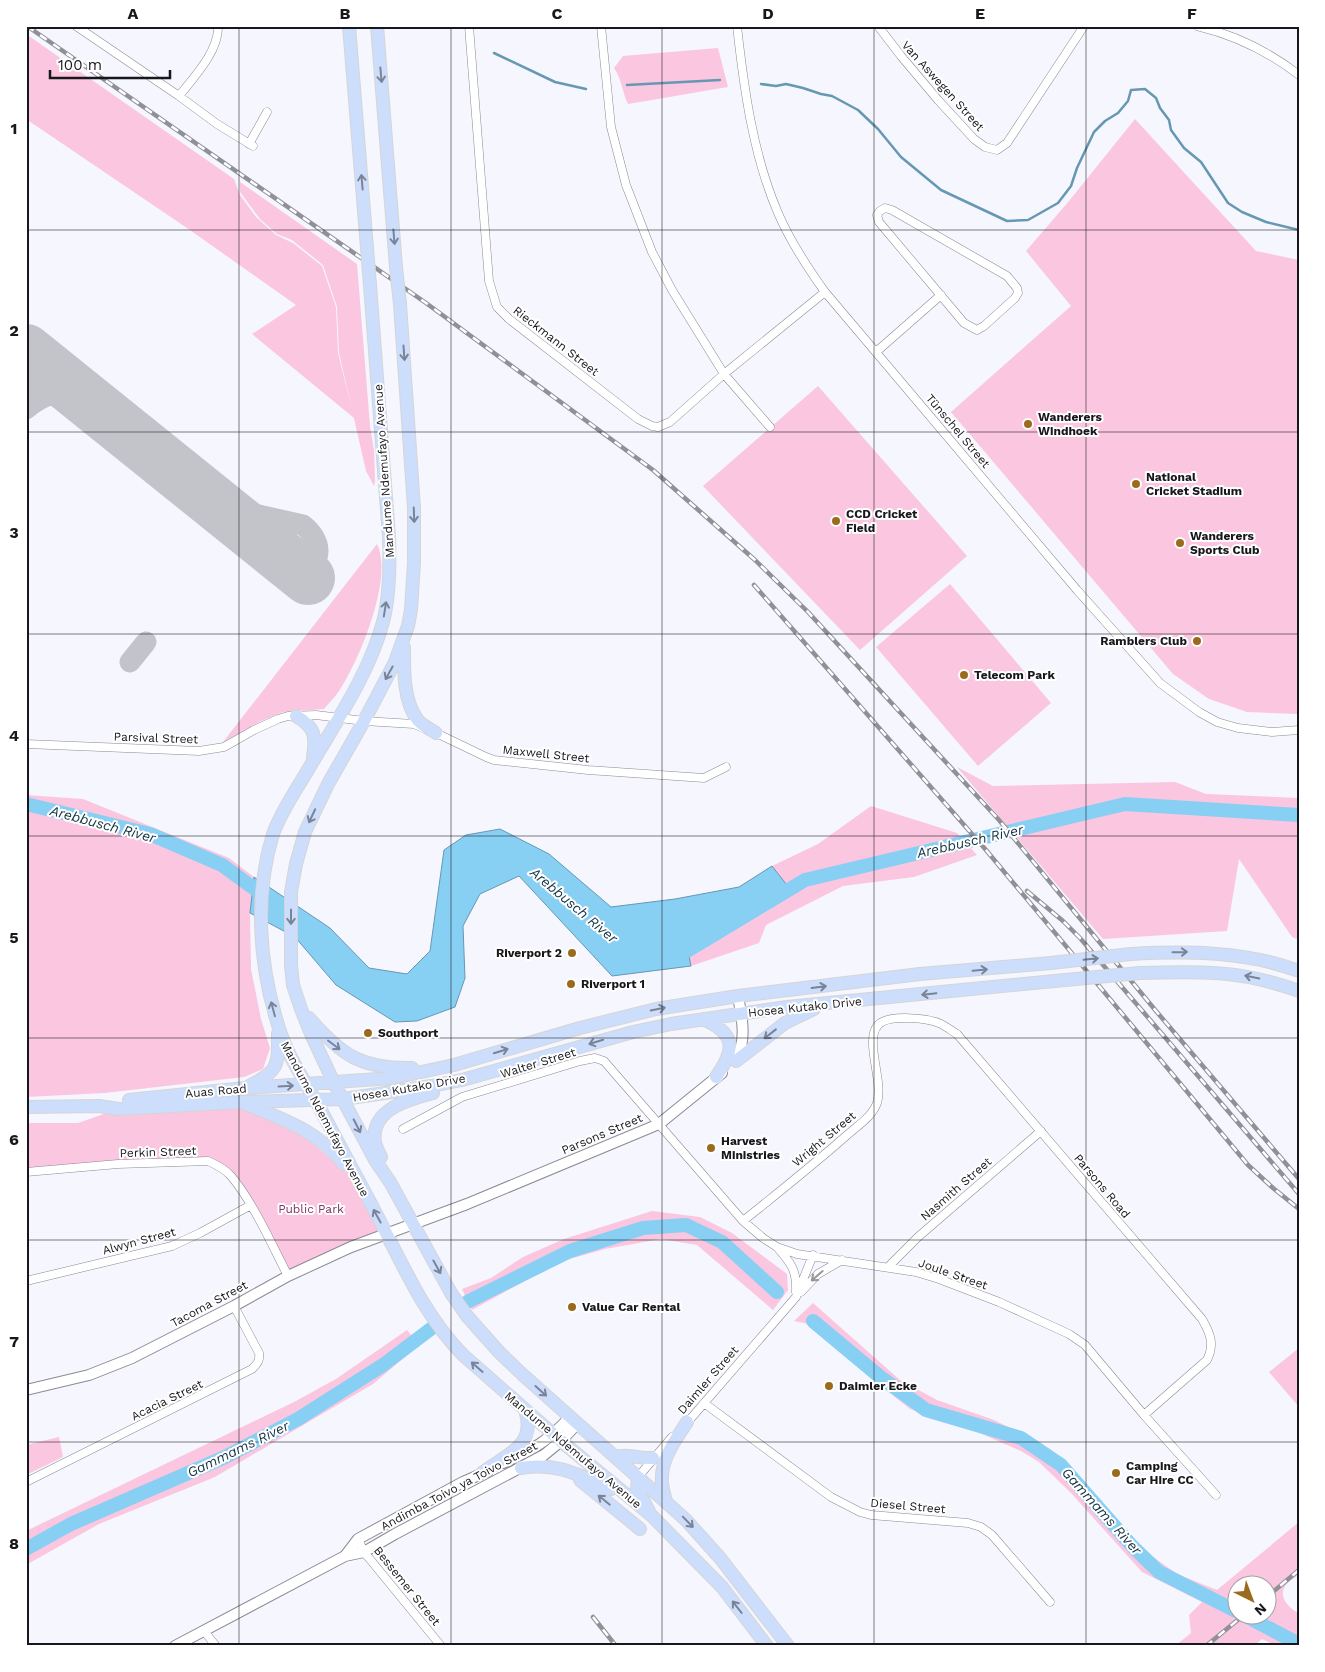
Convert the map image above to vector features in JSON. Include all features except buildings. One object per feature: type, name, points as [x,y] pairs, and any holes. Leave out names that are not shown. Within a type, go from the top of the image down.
[{"type":"main road","name":"Mandume Ndemufayo Avenue","points":[[349,26],[388,510],[390,562],[386,603],[379,636],[338,718],[280,819],[274,834],[264,877],[260,921],[266,975],[278,1028],[292,1058],[308,1084],[395,1251],[430,1313],[449,1341],[557,1438],[651,1515],[722,1587],[767,1646]]},
{"type":"main road","name":"Mandume Ndemufayo Avenue","points":[[377,26],[400,304],[415,536],[412,610],[404,642],[395,662],[310,820],[296,864],[291,892],[290,942],[293,985],[301,1009],[334,1083],[375,1160],[390,1182],[451,1293],[467,1316],[499,1352],[666,1501],[723,1556],[788,1646]]},
{"type":"main road","points":[[404,642],[405,684],[409,700],[418,721],[436,733]]},
{"type":"main road","points":[[296,716],[308,723],[314,733],[313,762]]},
{"type":"main road","name":"Hosea Kutako Drive","points":[[334,1083],[393,1078],[454,1065],[656,1009],[738,996],[920,974],[1132,954],[1190,952],[1234,956],[1267,962],[1299,971]]},
{"type":"main road","name":"Hosea Kutako Drive","points":[[316,1100],[343,1099],[431,1086],[523,1063],[632,1032],[703,1019],[828,1004],[1140,973],[1198,971],[1236,974],[1266,980],[1299,991]]},
{"type":"main road","points":[[736,1061],[785,1022],[828,1004]]},
{"type":"main road","points":[[301,1009],[327,1039],[346,1054],[363,1062],[378,1067],[396,1068],[454,1065]]},
{"type":"main road","points":[[703,1019],[716,1025],[728,1037],[729,1056],[716,1077]]},
{"type":"main road","points":[[245,1088],[269,1074],[277,1063],[278,1028]]},
{"type":"main road","points":[[390,1182],[375,1142],[378,1125],[391,1108],[400,1103],[523,1063]]},
{"type":"main road","name":"Auas Road","points":[[99,1106],[119,1101],[245,1088],[334,1083]]},
{"type":"main road","name":"Auas Road","points":[[26,1107],[99,1106],[118,1109],[316,1100]]},
{"type":"main road","points":[[242,1102],[303,1128],[327,1146],[358,1182]]},
{"type":"main road","points":[[482,1473],[518,1448],[524,1441],[528,1426],[525,1410]]},
{"type":"main road","points":[[666,1501],[661,1478],[663,1465],[687,1422]]},
{"type":"main road","points":[[615,1457],[625,1455],[652,1458]]},
{"type":"main road","points":[[521,1468],[537,1465],[549,1466],[568,1471],[623,1494]]},
{"type":"main road","points":[[568,1471],[640,1529]]},
{"type":"main road","points":[[638,1477],[637,1489],[651,1515]]},
{"type":"main road","points":[[722,1587],[715,1568],[717,1562],[723,1556]]},
{"type":"street","points":[[76,26],[217,124],[251,145],[267,112]]},
{"type":"street","points":[[179,96],[212,51],[218,33],[218,26]]},
{"type":"street","name":"Rieckmann Street","points":[[469,26],[490,281],[497,308],[638,419],[658,427],[670,422],[724,374],[825,292]]},
{"type":"street","points":[[601,26],[611,127],[626,184],[652,252],[672,290],[724,374],[770,427]]},
{"type":"street","name":"Tünschel Street","points":[[738,26],[752,123],[768,186],[777,213],[788,234],[825,292],[1106,624],[1160,683],[1199,712],[1217,722],[1238,728],[1272,732],[1299,730]]},
{"type":"street","name":"Van Aswegen Street","points":[[878,26],[920,78],[974,139],[985,147],[997,150],[1007,143],[1084,26]]},
{"type":"street","points":[[1197,26],[1222,32],[1264,51],[1299,75]]},
{"type":"street","points":[[885,208],[892,210],[1007,276],[1017,288],[1018,293],[984,326],[976,330],[964,323],[941,295],[879,222],[877,215],[880,211],[885,208]]},
{"type":"street","points":[[876,352],[941,295]]},
{"type":"street","name":"Parsival Street","points":[[26,744],[200,751],[224,747],[278,719],[316,715],[338,718]]},
{"type":"street","name":"Maxwell Street","points":[[338,718],[414,724],[494,760],[588,770],[704,778],[726,767]]},
{"type":"street","points":[[736,1061],[744,1036],[738,996]]},
{"type":"street","name":"Parsons Road","points":[[878,1025],[884,1020],[923,1018],[941,1024],[957,1034],[1202,1319],[1211,1334],[1208,1360],[1144,1415]]},
{"type":"street","name":"Wright Street","points":[[743,1221],[870,1115],[877,1104],[880,1089],[873,1039],[878,1025]]},
{"type":"street","name":"Walter Street","points":[[403,1129],[462,1098],[595,1058],[604,1061],[659,1124]]},
{"type":"street","name":"Parsons Street","points":[[400,1229],[467,1204],[659,1124],[736,1061]]},
{"type":"street","name":"Joule Street","points":[[659,1124],[743,1221],[777,1247],[797,1254],[888,1267],[916,1272],[939,1279],[999,1302],[1068,1334],[1085,1345],[1144,1415],[1216,1495]]},
{"type":"street","name":"Nasmith Street","points":[[888,1267],[918,1237],[1041,1131]]},
{"type":"street","name":"Perkin Street","points":[[26,1172],[118,1164],[208,1161],[220,1166],[231,1175],[251,1205],[288,1276]]},
{"type":"street","name":"Alwyn Street","points":[[26,1281],[172,1246],[251,1205]]},
{"type":"street","name":"Tacoma Street","points":[[26,1390],[89,1375],[132,1358],[288,1276],[351,1247],[400,1229]]},
{"type":"street","points":[[777,1247],[791,1263],[794,1270],[796,1297]]},
{"type":"street","name":"Daimler Street","points":[[796,1297],[812,1256]]},
{"type":"street","name":"Daimler Street","points":[[638,1477],[652,1458],[704,1403],[796,1297],[818,1274],[842,1260]]},
{"type":"street","name":"Acacia Street","points":[[26,1482],[252,1369],[260,1358],[259,1352],[234,1306]]},
{"type":"street","name":"Diesel Street","points":[[704,1403],[831,1497],[860,1512],[871,1515],[968,1523],[985,1530],[992,1535],[1050,1602]]},
{"type":"street","name":"Andimba Toivo ya Toivo Street","points":[[175,1646],[345,1556],[364,1552],[544,1455],[574,1420]]},
{"type":"street","name":"Andimba Toivo ya Toivo Street","points":[[345,1556],[358,1539],[482,1473],[557,1438]]},
{"type":"street","name":"Bessemer Street","points":[[358,1539],[364,1552],[441,1646]]},
{"type":"street","points":[[204,1630],[216,1646]]},
{"type":"green space","points":[[26,34],[234,179],[240,195],[256,217],[276,235],[293,243],[322,266],[336,307],[338,353],[354,418],[252,334],[296,305],[187,228],[26,119]]},
{"type":"green space","points":[[718,48],[728,87],[628,104],[614,68],[623,56]]},
{"type":"green space","name":"Wanderers Sports Club","points":[[1135,119],[1256,251],[1299,260],[1299,714],[1247,712],[1209,699],[1173,674],[951,412],[1071,306],[1026,251]]},
{"type":"green space","points":[[240,182],[357,264],[370,426],[374,450],[374,486],[366,471],[339,353],[337,307],[323,265],[292,240],[277,234],[260,219],[240,192]]},
{"type":"green space","name":"CCD Cricket Field","points":[[818,386],[967,556],[860,650],[703,486]]},
{"type":"green space","points":[[377,544],[381,559],[378,598],[356,660],[336,696],[324,709],[283,712],[261,721],[223,742]]},
{"type":"green space","name":"Telecom Park","points":[[950,584],[1051,703],[978,766],[876,647]]},
{"type":"green space","points":[[957,767],[993,786],[1175,782],[1206,794],[1299,798],[1299,940],[1292,937],[1239,859],[1227,931],[1103,939]]},
{"type":"green space","points":[[26,795],[83,799],[229,858],[254,877],[250,913],[251,969],[261,1019],[270,1048],[263,1069],[244,1077],[105,1093],[26,1097]]},
{"type":"green space","points":[[871,806],[957,833],[977,855],[914,877],[843,886],[766,925],[759,943],[691,966],[687,951],[790,889],[772,866],[818,844]]},
{"type":"green space","name":"Public Park","points":[[242,1102],[298,1131],[358,1182],[387,1234],[288,1276],[231,1175],[208,1161],[26,1172],[26,1123],[78,1123],[118,1109]]},
{"type":"green space","points":[[652,1211],[700,1217],[732,1233],[787,1274],[788,1290],[773,1310],[697,1245],[661,1239],[605,1249],[559,1262],[472,1310],[462,1289],[491,1278],[523,1257],[564,1239]]},
{"type":"green space","points":[[813,1303],[900,1380],[937,1400],[994,1420],[1041,1443],[1069,1465],[1121,1528],[1142,1549],[1177,1574],[1217,1590],[1228,1581],[1228,1624],[1278,1624],[1278,1574],[1236,1574],[1299,1522],[1299,1575],[1286,1584],[1283,1594],[1287,1604],[1299,1614],[1299,1646],[1277,1646],[1262,1639],[1254,1646],[1175,1646],[1191,1633],[1189,1615],[1202,1602],[1142,1572],[1071,1493],[1039,1462],[1021,1451],[973,1430],[910,1409],[809,1324],[794,1321]]},
{"type":"green space","points":[[407,1330],[419,1345],[373,1384],[215,1477],[99,1524],[26,1565],[26,1531],[294,1402],[336,1379]]},
{"type":"green space","points":[[1299,1348],[1299,1407],[1269,1372]]},
{"type":"green space","points":[[59,1437],[63,1457],[26,1475],[26,1445]]},
{"type":"water","points":[[500,829],[549,854],[611,907],[675,899],[739,887],[772,866],[790,889],[688,951],[691,966],[612,976],[519,876],[480,894],[463,926],[465,978],[455,1007],[417,1021],[395,1022],[336,985],[295,937],[250,913],[254,877],[330,928],[369,968],[407,974],[430,951],[444,850],[466,835]]},
{"type":"waterway","points":[[494,53],[555,82],[586,89]]},
{"type":"waterway","points":[[627,85],[720,80]]},
{"type":"waterway","points":[[761,84],[776,86],[786,84],[803,88],[832,96],[858,110],[878,129],[901,157],[941,190],[1007,221],[1028,220],[1058,203],[1071,186],[1077,168],[1094,132],[1105,121],[1118,113],[1128,101],[1131,90],[1145,89],[1156,98],[1160,108],[1169,120],[1171,130],[1184,148],[1201,162],[1228,203],[1242,212],[1266,222],[1299,230]]},
{"type":"waterway","name":"Arebbusch River","points":[[26,804],[150,834],[222,865],[267,898]]},
{"type":"waterway","name":"Arebbusch River","points":[[670,949],[687,951],[805,880],[1125,804],[1299,815]]},
{"type":"waterway","name":"Gammams River","points":[[467,1302],[570,1251],[643,1228],[686,1225],[722,1242],[777,1292]]},
{"type":"waterway","name":"Gammams River","points":[[813,1321],[879,1376],[926,1410],[1021,1438],[1061,1465],[1132,1546],[1159,1572],[1228,1607]]},
{"type":"waterway","name":"Gammams River","points":[[26,1549],[71,1524],[225,1457],[298,1419],[383,1365],[436,1325]]},
{"type":"waterway","name":"Gammams River","points":[[1261,1624],[1299,1644]]},
{"type":"taxiway","points":[[27,352],[34,366],[36,379],[35,392],[29,406]]},
{"type":"taxiway","points":[[26,409],[40,399],[54,394],[69,394],[86,399]]},
{"type":"taxiway","points":[[219,506],[303,525],[314,537],[318,550],[314,563],[300,572]]},
{"type":"taxiway","points":[[130,662],[146,642]]},
{"type":"runway","points":[[26,351],[308,578]]},
{"type":"railway","points":[[27,26],[426,303],[653,470],[755,560],[808,612],[999,820],[1156,1011],[1299,1179]]},
{"type":"railway","points":[[754,585],[986,850],[1248,1165],[1299,1209]]},
{"type":"railway","points":[[1027,891],[1080,938],[1299,1194]]},
{"type":"railway","points":[[1278,1588],[1299,1570]]},
{"type":"railway","points":[[593,1617],[616,1646]]},
{"type":"railway","points":[[1206,1646],[1233,1624]]},
{"type":"place","name":"Wanderers Windhoek","points":[[1028,424]]},
{"type":"place","name":"National Cricket Stadium","points":[[1136,484]]},
{"type":"place","name":"CCD Cricket Field","points":[[836,521]]},
{"type":"place","name":"Wanderers Sports Club","points":[[1180,543]]},
{"type":"place","name":"Ramblers Club","points":[[1197,641]]},
{"type":"place","name":"Telecom Park","points":[[964,675]]},
{"type":"place","name":"Riverport 2","points":[[572,953]]},
{"type":"place","name":"Riverport 1","points":[[571,984]]},
{"type":"place","name":"Southport","points":[[368,1033]]},
{"type":"place","name":"Harvest Ministries","points":[[711,1148]]},
{"type":"place","name":"Value Car Rental","points":[[572,1307]]},
{"type":"place","name":"Daimler Ecke","points":[[829,1386]]},
{"type":"place","name":"Camping Car Hire CC","points":[[1116,1473]]}]
